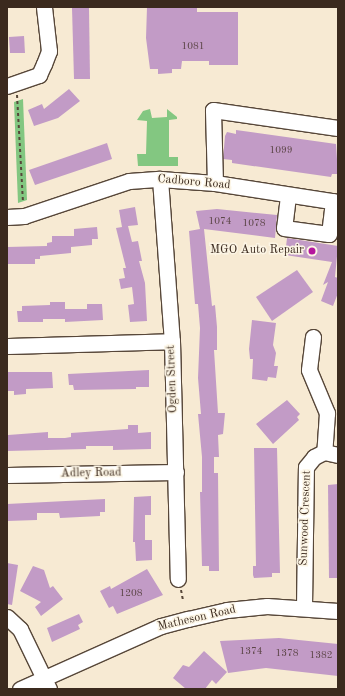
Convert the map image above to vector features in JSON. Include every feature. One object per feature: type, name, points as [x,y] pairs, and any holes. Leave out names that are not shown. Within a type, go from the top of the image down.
[{"type":"street","points":[[12,85],[39,75],[44,64],[48,51],[44,7]]},
{"type":"street","points":[[215,183],[213,110],[338,128]]},
{"type":"street","name":"Cadboro Road","points":[[7,217],[24,216],[129,181],[160,179],[215,183],[288,196],[336,201]]},
{"type":"street","name":"Ogden Street","points":[[160,179],[172,341],[178,579]]},
{"type":"street","points":[[288,196],[284,228],[329,234],[336,201]]},
{"type":"street","points":[[313,337],[309,370],[327,413],[331,453]]},
{"type":"street","points":[[7,346],[172,341]]},
{"type":"street","name":"Sunwood Crescent","points":[[304,607],[306,467],[314,457],[331,453]]},
{"type":"street","name":"Adley Road","points":[[7,475],[176,472]]},
{"type":"street","name":"Matheson Road","points":[[20,689],[46,684],[161,626],[227,610],[267,606],[304,607],[338,611]]},
{"type":"street","points":[[7,617],[20,630],[46,684]]},
{"type":"path","points":[[12,85],[24,216]]},
{"type":"green space","points":[[23,99],[27,200],[18,203],[14,102]]},
{"type":"green space","points":[[150,109],[152,118],[167,117],[167,109],[177,117],[177,119],[169,120],[169,157],[178,157],[178,166],[138,166],[137,154],[146,154],[147,121],[137,120],[143,111]]},
{"type":"building","points":[[147,7],[197,8],[197,12],[238,12],[238,65],[209,65],[209,61],[182,61],[181,69],[172,69],[172,73],[158,74],[158,69],[150,69],[146,38]]},
{"type":"building","points":[[72,8],[89,8],[90,79],[74,79]]},
{"type":"building","points":[[24,36],[25,53],[10,53],[9,37]]},
{"type":"building","points":[[69,89],[80,101],[58,118],[34,126],[28,110],[42,104],[44,109]]},
{"type":"building","points":[[236,130],[336,144],[338,174],[332,174],[331,177],[232,163],[232,160],[223,159],[225,136],[227,132],[236,134]]},
{"type":"building","points":[[107,143],[112,159],[35,185],[29,170]]},
{"type":"building","points":[[135,207],[138,225],[128,226],[132,242],[138,241],[142,261],[139,261],[145,283],[147,321],[130,322],[128,305],[134,304],[132,287],[121,289],[119,279],[125,278],[123,268],[126,268],[116,228],[122,227],[119,210]]},
{"type":"building","points":[[217,209],[277,215],[275,238],[204,229],[212,306],[215,305],[217,327],[217,350],[214,350],[218,413],[225,413],[223,434],[218,435],[219,457],[214,457],[214,473],[218,473],[219,571],[209,571],[209,566],[202,566],[200,492],[202,492],[202,457],[198,414],[201,414],[198,378],[200,328],[198,304],[195,304],[189,231],[200,229],[196,211]]},
{"type":"building","points":[[97,227],[98,239],[92,239],[92,245],[71,247],[71,253],[40,256],[40,259],[35,259],[35,264],[7,264],[7,247],[47,246],[47,243],[52,242],[52,236],[74,236],[74,229]]},
{"type":"building","name":"MGO Auto Repair","points":[[287,238],[338,246],[335,277],[338,278],[338,293],[333,306],[321,301],[328,282],[323,285],[332,262],[285,255]]},
{"type":"building","points":[[297,270],[313,292],[272,321],[256,297]]},
{"type":"building","points":[[50,302],[65,302],[65,309],[87,309],[87,304],[102,304],[103,320],[65,322],[65,319],[43,319],[43,322],[18,322],[17,311],[22,311],[22,306],[50,305]]},
{"type":"building","points":[[252,320],[276,323],[273,345],[276,353],[274,366],[278,366],[276,378],[268,377],[267,381],[252,379],[253,359],[250,359],[249,349]]},
{"type":"building","points":[[149,370],[149,387],[136,387],[136,389],[74,390],[73,385],[69,385],[68,374]]},
{"type":"building","points":[[7,372],[52,372],[53,388],[26,389],[26,394],[14,395],[14,391],[7,391]]},
{"type":"building","points":[[287,400],[300,414],[297,417],[299,420],[273,444],[256,424]]},
{"type":"building","points":[[128,425],[138,425],[138,433],[151,432],[151,449],[113,450],[113,446],[86,446],[86,449],[7,451],[8,435],[48,432],[48,438],[65,438],[71,437],[71,433],[128,429]]},
{"type":"building","points":[[254,448],[277,448],[280,573],[272,573],[272,577],[254,578],[253,575],[253,566],[256,566]]},
{"type":"building","points":[[338,484],[338,578],[329,578],[328,485]]},
{"type":"building","points":[[151,496],[151,515],[145,515],[145,540],[152,540],[152,560],[136,561],[135,542],[133,542],[134,497]]},
{"type":"building","points":[[105,499],[105,512],[100,512],[100,516],[60,518],[59,513],[37,513],[37,520],[7,521],[7,504]]},
{"type":"building","points":[[7,563],[18,565],[12,605],[7,604]]},
{"type":"building","points":[[33,566],[44,570],[50,588],[53,586],[63,599],[41,616],[35,607],[41,602],[20,591]]},
{"type":"building","points":[[147,569],[163,595],[117,614],[113,606],[109,608],[100,591],[110,586],[111,589]]},
{"type":"building","points":[[79,614],[83,622],[78,625],[80,629],[52,642],[47,628]]},
{"type":"building","points":[[279,638],[338,644],[338,676],[266,668],[228,673],[220,641]]},
{"type":"building","points":[[204,651],[227,672],[216,684],[212,680],[205,689],[186,689],[173,678],[183,665],[189,667]]},
{"type":"place","name":"MGO Auto Repair","points":[[312,251]]}]
